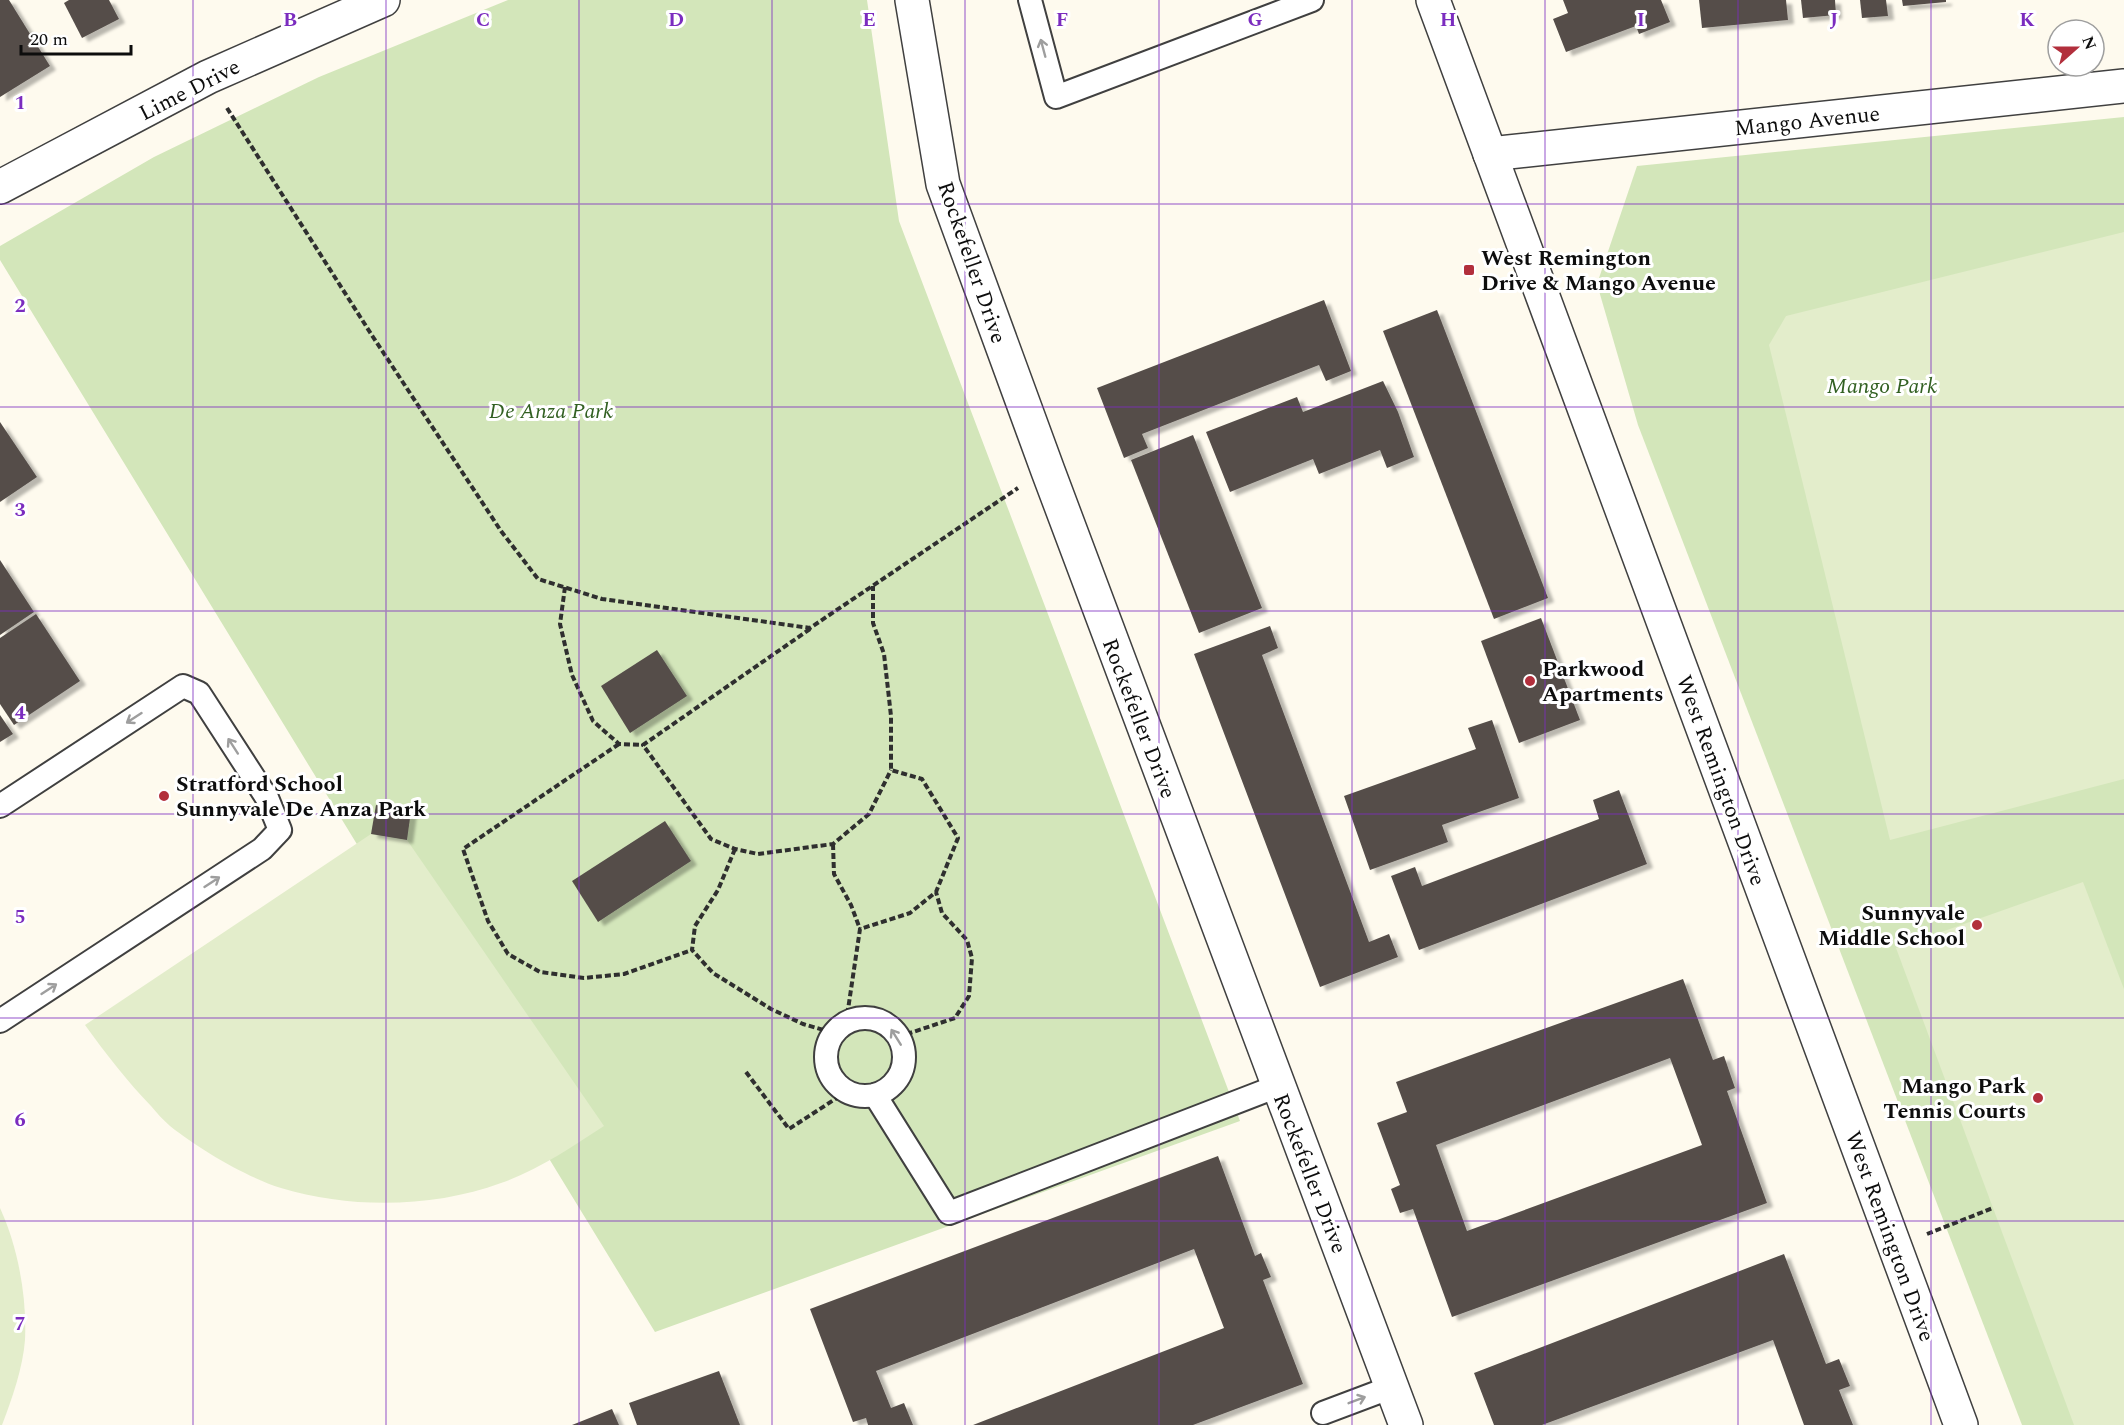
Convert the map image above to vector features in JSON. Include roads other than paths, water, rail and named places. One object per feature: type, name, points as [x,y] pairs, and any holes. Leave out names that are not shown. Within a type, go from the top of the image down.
[{"type":"street","name":"Lime Drive","points":[[0,188],[208,77],[383,0]]},
{"type":"street","name":"Rockefeller Drive","points":[[912,0],[944,184],[1048,471],[1406,1425]]},
{"type":"street","name":"West Remington Drive","points":[[1432,0],[1961,1425]]},
{"type":"street","name":"Mango Avenue","points":[[1490,154],[2124,86]]},
{"type":"lane","points":[[1030,0],[1056,97],[1312,0]]},
{"type":"lane","points":[[0,806],[183,686],[199,693],[267,798],[280,830],[262,849],[0,1022]]},
{"type":"lane","points":[[869,1018],[880,1021],[898,1037],[902,1048],[904,1060],[901,1072],[895,1082],[875,1095],[862,1096],[840,1088],[832,1079],[827,1068],[828,1043],[840,1028],[857,1019],[869,1018]]},
{"type":"lane","points":[[875,1095],[949,1213],[1278,1086]]},
{"type":"lane","points":[[1323,1413],[1392,1387]]},
{"type":"place","name":"West Remington Drive & Mango Avenue","points":[[1469,270]]},
{"type":"place","name":"Parkwood Apartments","points":[[1530,681]]},
{"type":"place","name":"Stratford School Sunnyvale De Anza Park","points":[[164,796]]},
{"type":"place","name":"Sunnyvale Middle School","points":[[1977,925]]},
{"type":"place","name":"Mango Park Tennis Courts","points":[[2038,1098]]},
{"type":"park label","name":"Mango Park","points":[[1882,385]]},
{"type":"park label","name":"De Anza Park","points":[[551,410]]}]
